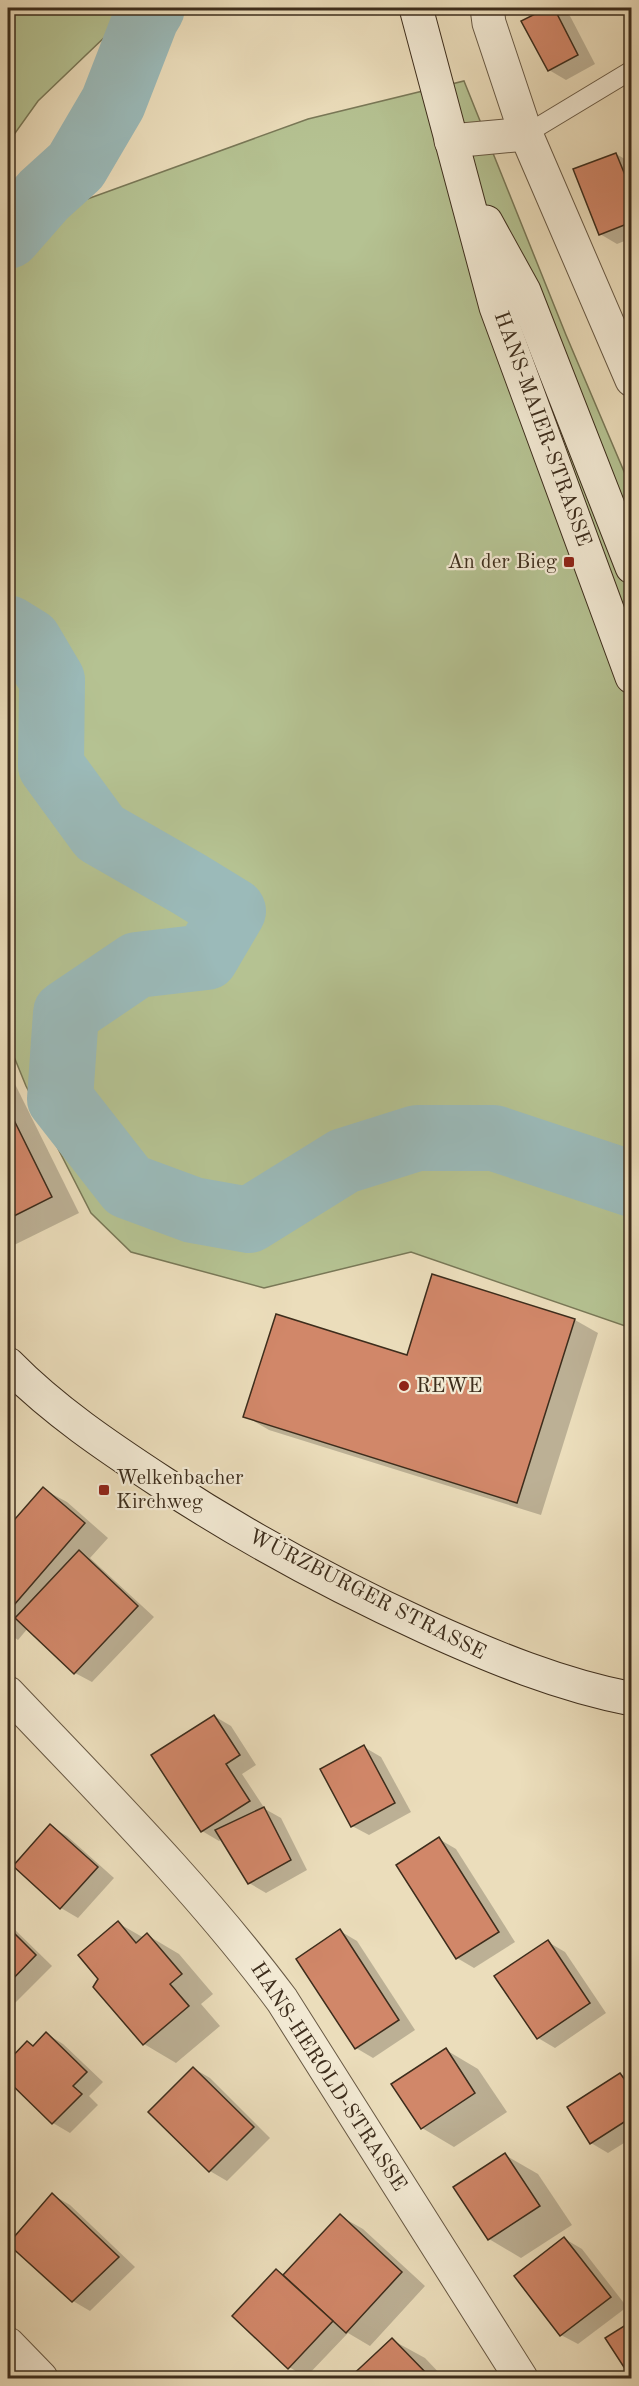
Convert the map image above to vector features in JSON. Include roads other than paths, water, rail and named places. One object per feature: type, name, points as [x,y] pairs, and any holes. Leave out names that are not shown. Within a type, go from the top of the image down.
[{"type":"street","name":"HANS-MAIER-STRASSE","points":[[416,8],[496,307],[632,677]]},
{"type":"street","points":[[487,8],[489,23],[526,134],[632,380]]},
{"type":"street","points":[[451,141],[526,134]]},
{"type":"street","name":"HANS-MAIER-STRASSE","points":[[462,178],[525,291],[632,567]]},
{"type":"street","name":"WÜRZBURGER STRASSE","points":[[8,1364],[53,1406],[125,1458],[288,1560],[399,1615],[496,1659],[602,1694],[632,1700]]},
{"type":"street","name":"HANS-HEROLD-STRASSE","points":[[8,1693],[178,1872],[282,2000],[520,2379]]},
{"type":"street","points":[[8,2344],[41,2379]]},
{"type":"lane","points":[[526,134],[632,70]]},
{"type":"waterway","points":[[8,236],[44,195],[76,166],[113,103],[152,8]]},
{"type":"waterway","points":[[8,628],[29,641],[52,680],[51,766],[100,833],[233,911],[206,957],[137,965],[66,1013],[60,1099],[128,1186],[193,1210],[249,1220],[344,1161],[417,1138],[494,1138],[632,1184]]},
{"type":"place","name":"An der Bieg","points":[[569,562]]},
{"type":"place","name":"REWE","points":[[404,1386]]},
{"type":"place","name":"Welkenbacher Kirchweg","points":[[104,1490]]}]
